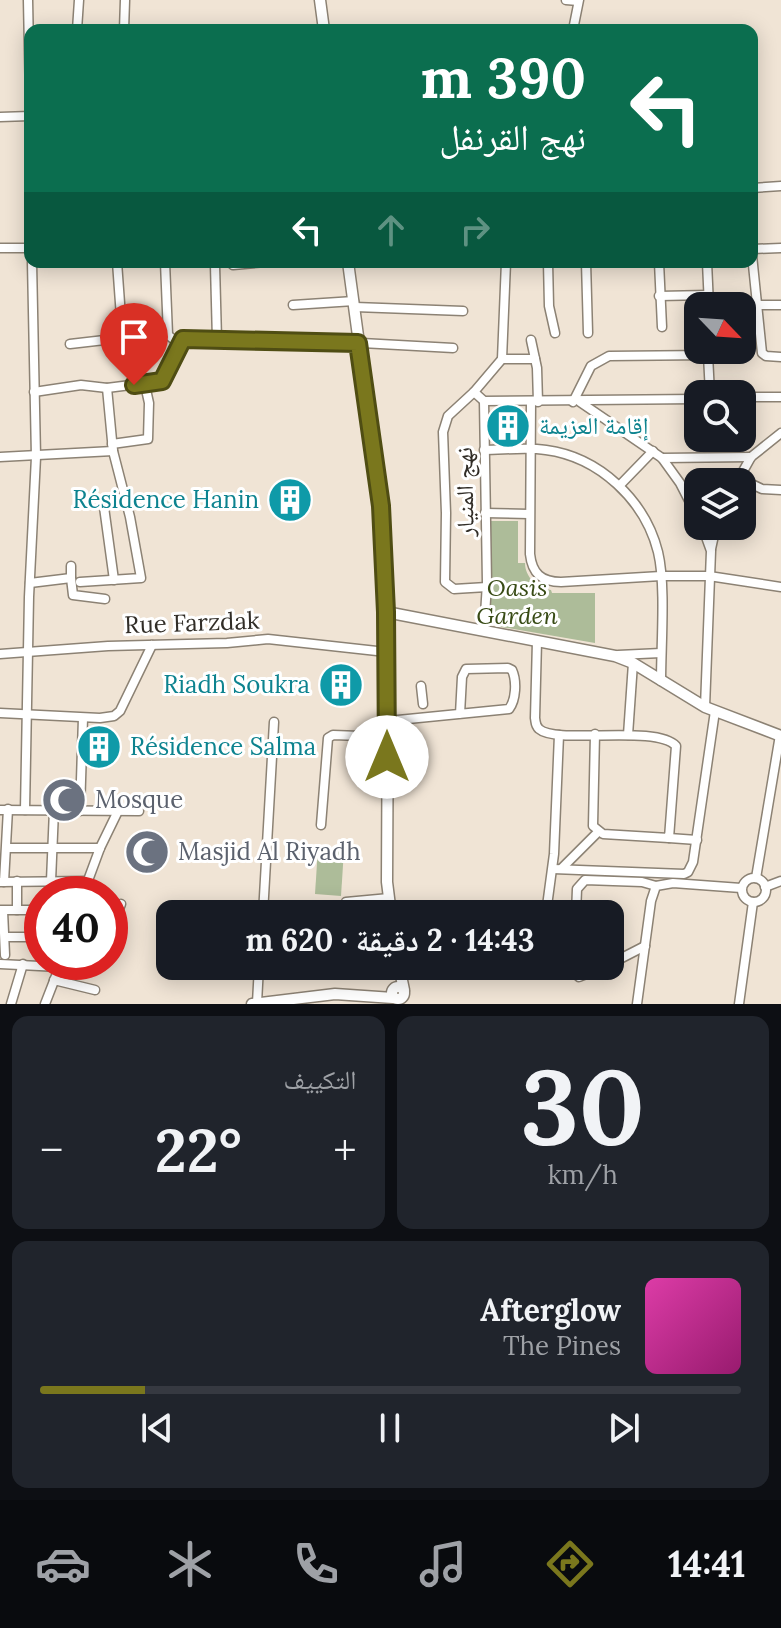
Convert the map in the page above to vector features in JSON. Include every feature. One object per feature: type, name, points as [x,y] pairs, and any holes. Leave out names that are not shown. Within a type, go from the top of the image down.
[{"type":"street","points":[[28,0],[28,24]]},
{"type":"street","points":[[77,24],[79,0]]},
{"type":"street","points":[[124,24],[125,0]]},
{"type":"street","points":[[320,0],[323,24]]},
{"type":"street","points":[[566,0],[578,1],[574,24]]},
{"type":"street","points":[[0,117],[24,116]]},
{"type":"street","points":[[758,188],[781,186]]},
{"type":"street","points":[[0,248],[24,248]]},
{"type":"street","points":[[758,251],[781,248]]},
{"type":"street","points":[[25,810],[36,457],[32,268]]},
{"type":"street","points":[[117,268],[124,358]]},
{"type":"street","points":[[165,268],[168,335],[173,339],[453,348]]},
{"type":"street","points":[[215,268],[217,340]]},
{"type":"street","points":[[349,268],[381,506],[386,612],[386,847],[389,898],[368,900]]},
{"type":"street","points":[[487,587],[454,589],[445,582],[443,432],[448,416],[502,359],[506,268]]},
{"type":"street","points":[[548,268],[549,306],[555,333]]},
{"type":"street","points":[[586,268],[588,333]]},
{"type":"street","points":[[659,268],[662,327]]},
{"type":"street","points":[[707,268],[708,292]]},
{"type":"street","points":[[754,268],[762,353],[781,357]]},
{"type":"street","points":[[659,296],[684,295]]},
{"type":"street","points":[[293,305],[354,304],[463,311]]},
{"type":"street","points":[[757,305],[781,305]]},
{"type":"street","points":[[70,344],[122,338]]},
{"type":"street","points":[[34,392],[81,385],[107,388],[145,385],[165,378],[183,339]]},
{"type":"street","points":[[531,340],[535,359],[529,449],[532,569],[544,580],[561,582],[709,576],[781,587]]},
{"type":"street","points":[[576,402],[591,366],[609,356],[704,354],[710,360],[710,380]]},
{"type":"street","points":[[502,359],[535,359]]},
{"type":"street","points":[[0,457],[36,457],[148,439],[149,403],[145,385]]},
{"type":"street","points":[[30,583],[141,578],[127,503],[112,447],[107,388]]},
{"type":"street","points":[[474,392],[484,401],[684,399]]},
{"type":"street","points":[[756,397],[781,397]]},
{"type":"street","name":"نهج المنيار","points":[[484,401],[487,587],[484,631]]},
{"type":"street","points":[[576,402],[662,458],[684,491]]},
{"type":"street","points":[[745,468],[751,457],[781,433]]},
{"type":"street","points":[[484,450],[547,450],[591,465],[620,485],[642,515],[658,550],[661,576],[661,681]]},
{"type":"street","points":[[620,485],[653,451]]},
{"type":"street","points":[[662,458],[751,457]]},
{"type":"street","points":[[756,487],[781,490]]},
{"type":"street","points":[[114,580],[104,507],[111,502],[127,503]]},
{"type":"street","points":[[485,513],[529,514]]},
{"type":"street","points":[[707,540],[711,551]]},
{"type":"street","points":[[557,869],[684,874],[692,868],[710,709],[709,576],[713,540]]},
{"type":"street","points":[[71,566],[76,580],[73,595],[105,599]]},
{"type":"street","points":[[386,612],[615,656],[633,663],[710,709],[780,735],[756,878]]},
{"type":"street","name":"Rue Farzdak","points":[[0,654],[268,639],[386,652]]},
{"type":"street","points":[[537,641],[536,725],[545,732],[559,735],[628,735],[667,740],[676,746],[669,838]]},
{"type":"street","points":[[0,713],[108,718],[120,711],[152,645]]},
{"type":"street","points":[[615,656],[661,653]]},
{"type":"street","points":[[628,735],[633,663]]},
{"type":"street","points":[[388,721],[460,714],[509,709],[514,703],[512,670],[466,669],[462,677],[460,714]]},
{"type":"street","points":[[421,686],[423,704]]},
{"type":"street","points":[[80,811],[83,718]]},
{"type":"street","points":[[264,900],[274,722]]},
{"type":"street","points":[[595,734],[593,826],[598,832],[697,840]]},
{"type":"street","points":[[321,825],[328,738],[333,735],[388,737]]},
{"type":"street","points":[[549,900],[557,869],[559,735]]},
{"type":"street","points":[[24,881],[2,882],[7,848],[4,809],[139,811]]},
{"type":"street","points":[[51,876],[54,810]]},
{"type":"street","points":[[90,876],[118,811]]},
{"type":"street","points":[[557,869],[598,832]]},
{"type":"street","points":[[7,848],[100,848]]},
{"type":"street","points":[[756,878],[765,887],[763,897],[753,902],[746,899],[741,888],[748,879],[756,878]]},
{"type":"street","points":[[577,900],[577,889],[585,880],[741,888]]},
{"type":"street","points":[[17,881],[17,910]]},
{"type":"street","points":[[765,887],[781,881]]},
{"type":"street","points":[[637,1004],[651,901],[656,886]]},
{"type":"street","points":[[739,1004],[753,902]]},
{"type":"street","points":[[11,1004],[23,964],[3,960],[5,937],[2,910],[24,910]]},
{"type":"street","points":[[5,937],[24,937]]},
{"type":"street","points":[[624,957],[645,946]]},
{"type":"street","points":[[45,1004],[54,980],[95,990]]},
{"type":"street","points":[[257,980],[254,1004],[365,994],[398,996]]},
{"type":"green space","name":"Oasis Garden","points":[[489,521],[518,521],[518,563],[525,563],[527,573],[537,584],[552,593],[595,593],[595,643],[496,626],[490,621]]},
{"type":"green space","points":[[318,848],[344,850],[341,896],[315,894]]},
{"type":"place","name":"إقامة العزيمة","points":[[508,426]]},
{"type":"place","name":"Résidence Hanin","points":[[290,500]]},
{"type":"place","name":"Riadh Soukra","points":[[341,685]]},
{"type":"place","name":"Résidence Salma","points":[[99,747]]},
{"type":"place","name":"Mosque","points":[[64,800]]},
{"type":"place","name":"Masjid Al Riyadh","points":[[147,852]]},
{"type":"route","points":[[134,385],[162,381],[183,339],[358,343],[381,506],[388,683],[387,757]]}]
